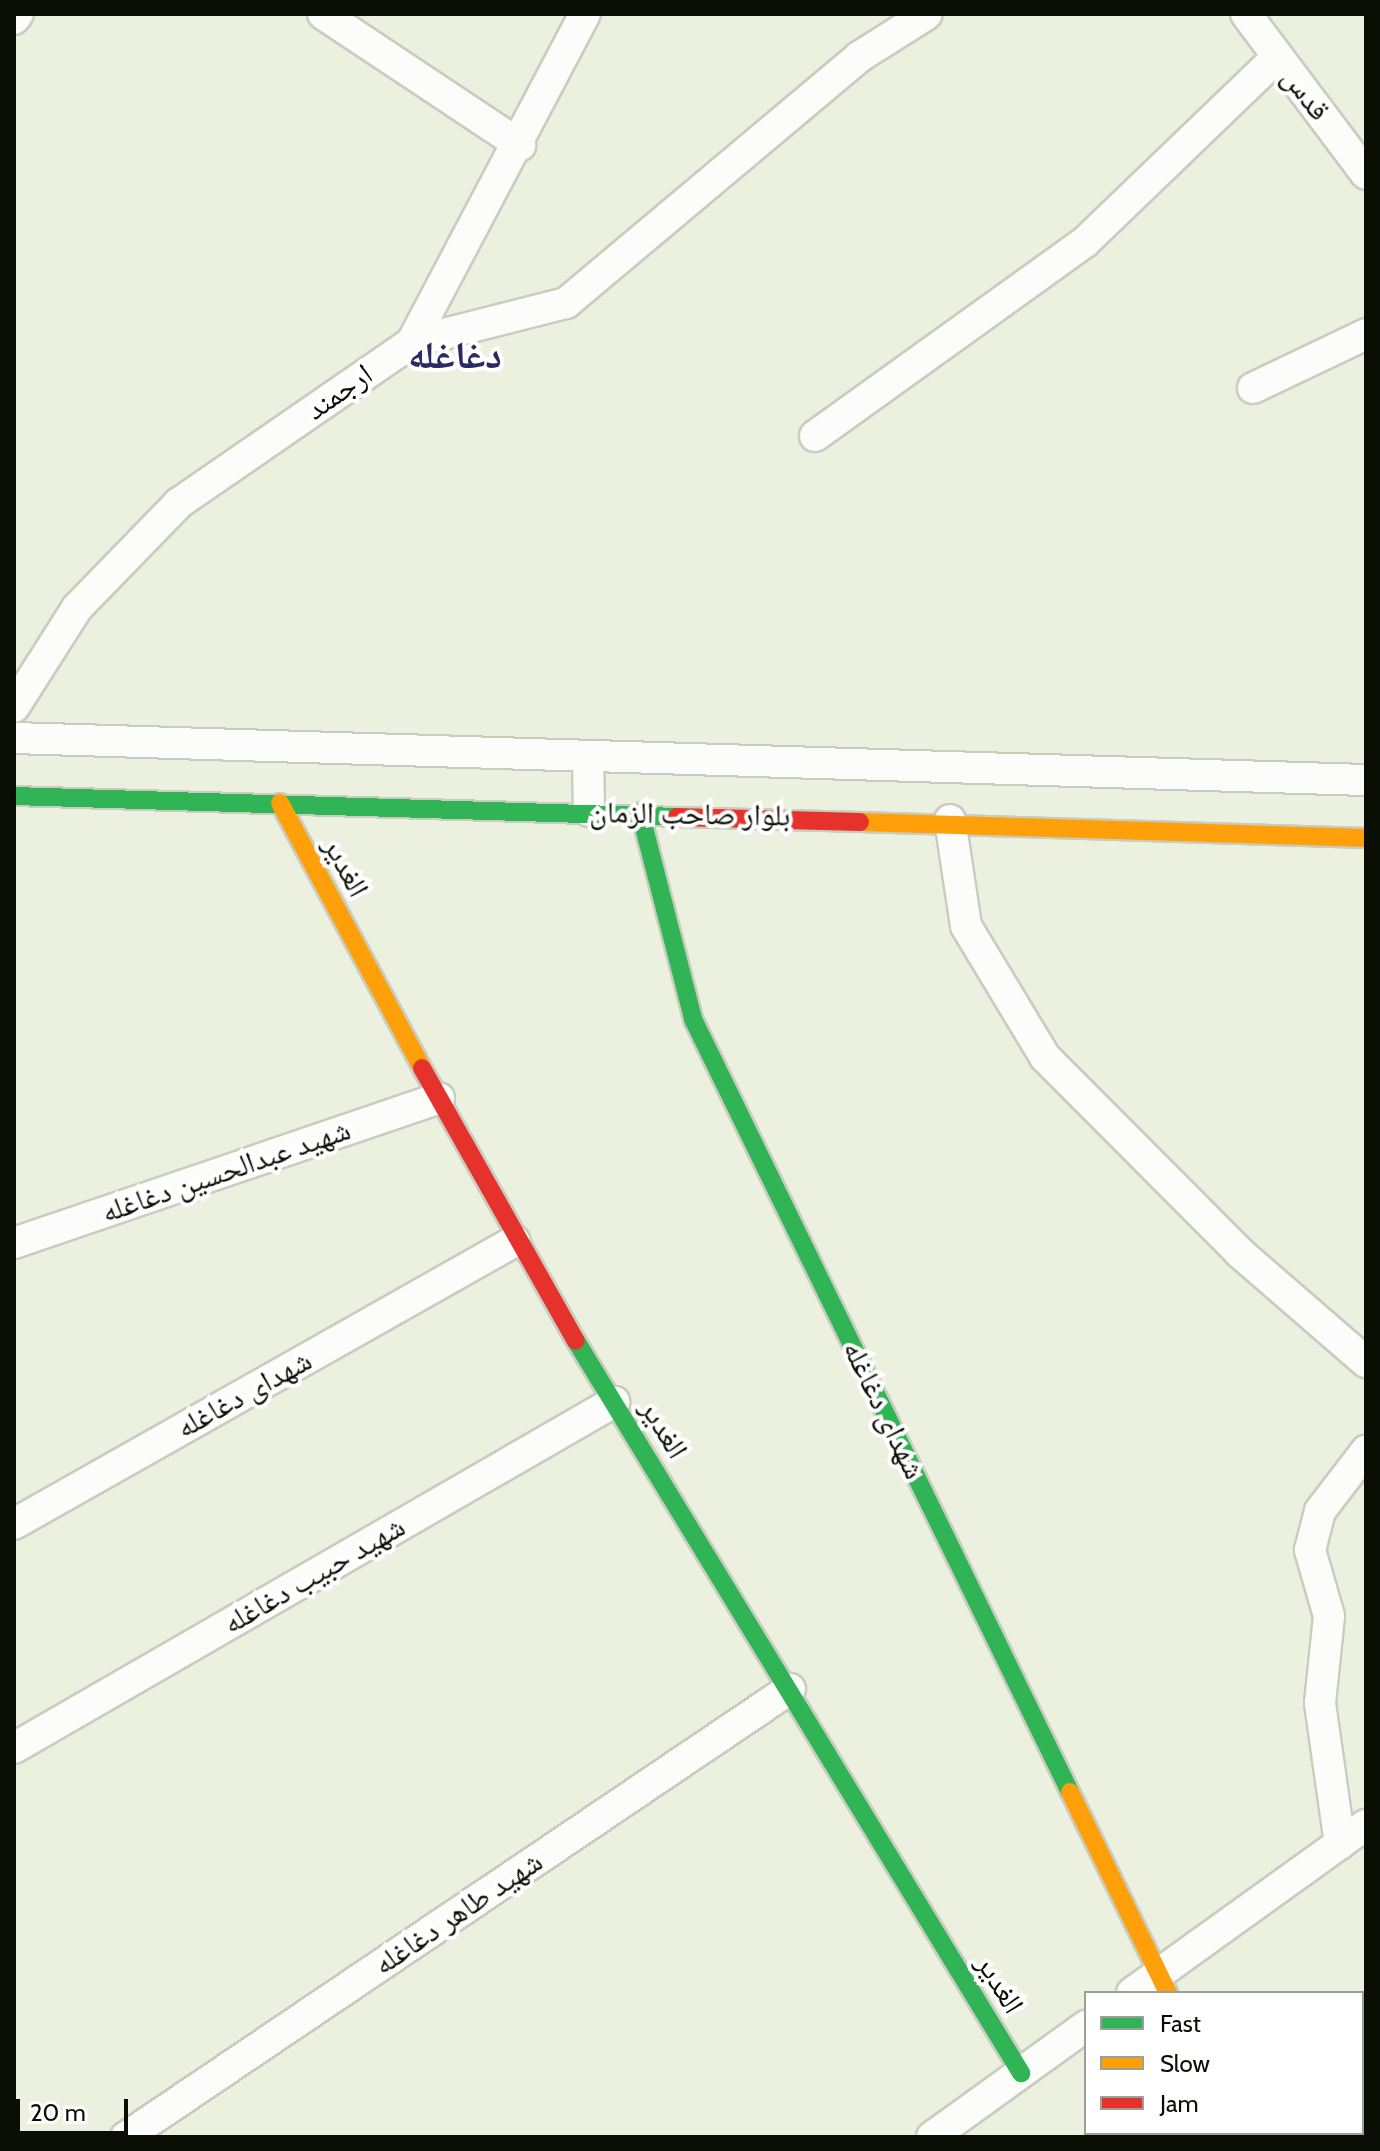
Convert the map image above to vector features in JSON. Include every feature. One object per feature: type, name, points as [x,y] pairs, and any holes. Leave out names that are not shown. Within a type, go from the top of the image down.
[{"type":"street","points":[[14,19],[18,14]]},
{"type":"street","points":[[323,14],[520,145]]},
{"type":"street","name":"ارجمند","points":[[14,707],[77,608],[179,503],[412,342],[520,145],[585,14]]},
{"type":"street","points":[[412,342],[566,303],[859,57],[927,14]]},
{"type":"street","name":"قدس","points":[[1246,14],[1366,174]]},
{"type":"street","points":[[815,436],[1085,242],[1277,57]]},
{"type":"street","points":[[1253,388],[1366,334]]},
{"type":"street","name":"بلوار صاحب الزمان","points":[[14,738],[1366,780]]},
{"type":"street","points":[[588,756],[589,811]]},
{"type":"street","name":"بلوار صاحب الزمان","points":[[14,796],[950,820],[1366,838]]},
{"type":"street","name":"الغدیر","points":[[280,803],[515,1241],[1021,2073]]},
{"type":"street","name":"شهدای دغاغله","points":[[640,812],[693,1019],[1164,1983]]},
{"type":"street","points":[[950,820],[966,926],[1045,1057],[1240,1253],[1366,1362]]},
{"type":"street","name":"شهید عبدالحسین دغاغله","points":[[14,1243],[439,1098]]},
{"type":"street","name":"شهدای دغاغله","points":[[14,1524],[515,1241]]},
{"type":"street","name":"شهید حبیب دغاغله","points":[[14,1748],[614,1402]]},
{"type":"street","points":[[1340,1844],[1320,1703],[1329,1616],[1310,1550],[1320,1511],[1366,1451]]},
{"type":"street","name":"شهید طاهر دغاغله","points":[[126,2137],[790,1689]]},
{"type":"street","points":[[1138,1991],[1164,1983],[1366,1825]]},
{"type":"street","points":[[939,2135],[1084,2027]]},
{"type":"traffic: fast","points":[[14,796],[677,817]]},
{"type":"traffic: fast","points":[[640,812],[693,1019],[1070,1792]]},
{"type":"traffic: fast","points":[[576,1341],[1021,2073]]},
{"type":"traffic: slow","points":[[280,803],[422,1068]]},
{"type":"traffic: slow","points":[[860,822],[1366,838]]},
{"type":"traffic: slow","points":[[1070,1792],[1167,1991]]},
{"type":"traffic: jam","points":[[677,817],[860,822]]},
{"type":"traffic: jam","points":[[422,1068],[576,1341]]},
{"type":"district","name":"دغاغله","points":[[455,355]]}]
